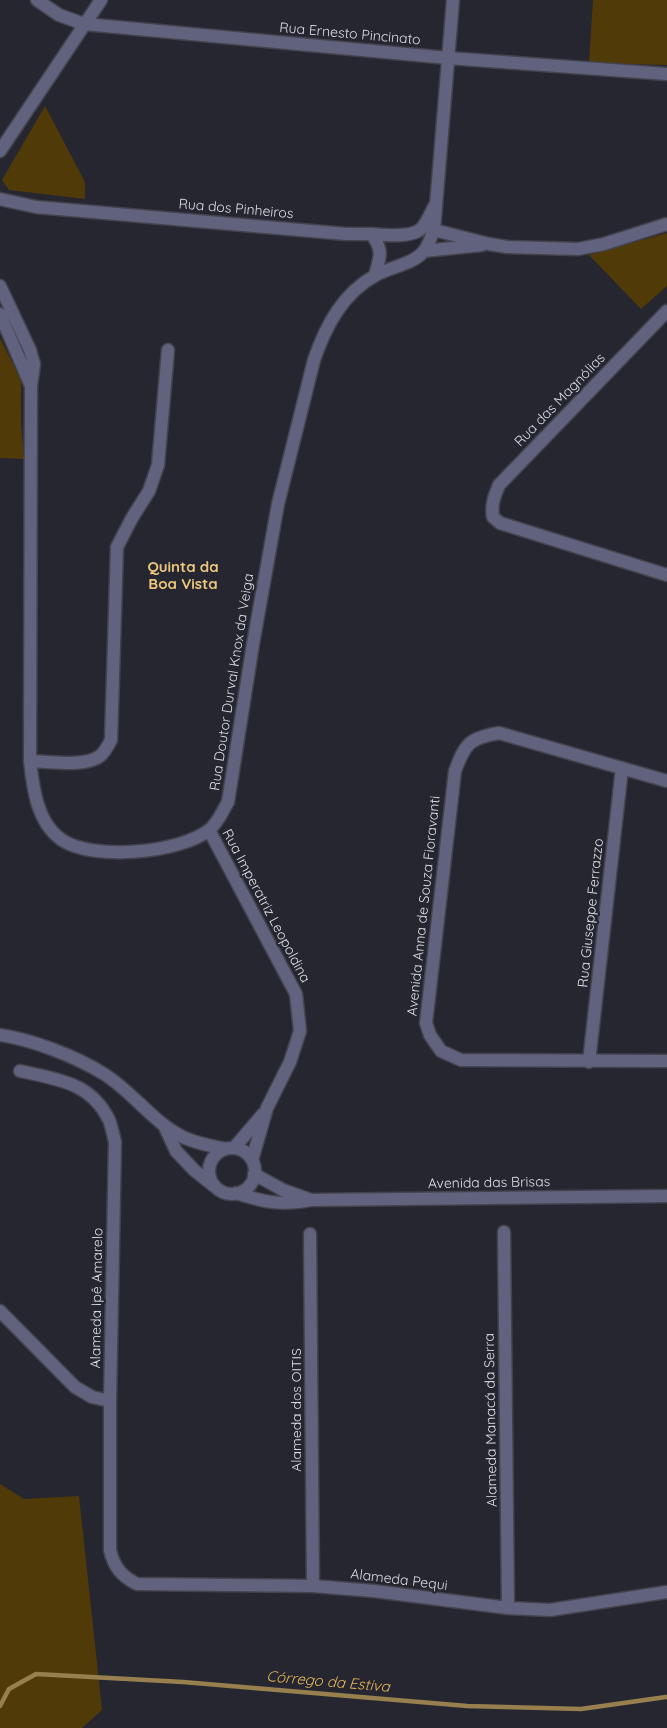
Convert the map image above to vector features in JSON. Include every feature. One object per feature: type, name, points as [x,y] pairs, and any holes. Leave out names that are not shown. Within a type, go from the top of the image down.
[{"type":"street","name":"Rua Ernesto Pincinato","points":[[37,0],[59,15],[84,24],[448,58],[667,74]]},
{"type":"street","points":[[0,151],[100,0]]},
{"type":"street","points":[[424,251],[434,230],[453,0]]},
{"type":"street","name":"Rua dos Pinheiros","points":[[0,199],[36,206],[327,232],[403,235],[422,228],[437,201]]},
{"type":"street","points":[[434,230],[507,247],[578,249],[604,244],[667,224]]},
{"type":"street","points":[[371,234],[379,244],[381,255],[375,275]]},
{"type":"street","points":[[375,275],[408,262],[424,251],[489,244]]},
{"type":"street","name":"Rua Doutor Durval Knox da Veiga","points":[[0,286],[30,350],[34,364],[31,386],[30,761],[33,789],[40,810],[50,828],[62,840],[94,851],[148,851],[175,846],[196,838],[209,830],[217,822],[228,802],[278,504],[314,360],[322,336],[332,318],[351,294],[375,275]]},
{"type":"street","name":"Rua das Magnólias","points":[[667,311],[499,485],[493,499],[492,509],[493,518],[500,523],[667,575]]},
{"type":"street","name":"Rua Doutor Durval Knox da Veiga","points":[[0,314],[31,386]]},
{"type":"street","points":[[30,761],[89,761],[99,757],[106,750],[111,740],[117,546],[149,491],[158,465],[168,350]]},
{"type":"street","name":"Avenida Anna de Souza Fioravanti","points":[[667,781],[498,733],[482,736],[470,742],[462,752],[455,771],[426,1023],[430,1035],[441,1051],[461,1060],[667,1062]]},
{"type":"street","name":"Rua Giuseppe Ferrazzo","points":[[589,1062],[622,768]]},
{"type":"street","name":"Rua Imperatriz Leopoldina","points":[[209,830],[296,994],[300,1030],[290,1062],[267,1108],[252,1160]]},
{"type":"street","points":[[0,1036],[19,1038],[60,1052],[104,1074],[132,1096],[164,1126],[183,1138],[202,1145],[230,1148],[247,1154],[252,1160],[254,1174],[248,1186],[236,1193],[229,1193],[216,1187],[194,1170],[176,1151],[164,1126]]},
{"type":"street","name":"Alameda Ipê Amarelo","points":[[20,1071],[57,1079],[78,1086],[96,1100],[109,1120],[115,1142],[110,1401],[110,1550],[115,1566],[126,1579]]},
{"type":"street","name":"Rua Imperatriz Leopoldina","points":[[230,1148],[267,1108]]},
{"type":"street","points":[[216,1187],[211,1181],[209,1165],[219,1152],[230,1148]]},
{"type":"street","name":"Avenida das Brisas","points":[[254,1174],[283,1190],[311,1200]]},
{"type":"street","name":"Avenida das Brisas","points":[[236,1193],[263,1202],[295,1203],[311,1200],[667,1196]]},
{"type":"street","name":"Alameda Manacá da Serra","points":[[504,1232],[508,1608]]},
{"type":"street","name":"Alameda dos OITIS","points":[[310,1234],[313,1586]]},
{"type":"street","points":[[0,1311],[75,1387],[92,1397],[110,1401]]},
{"type":"street","name":"Alameda Pequi","points":[[126,1579],[137,1584],[313,1586],[374,1591],[508,1608],[550,1610],[667,1592]]},
{"type":"shaded area","points":[[593,0],[667,0],[667,65],[589,63]]},
{"type":"shaded area","points":[[45,106],[85,182],[85,199],[9,190],[2,180]]},
{"type":"shaded area","points":[[667,233],[667,286],[641,309],[589,255]]},
{"type":"shaded area","points":[[0,338],[21,380],[21,423],[24,459],[0,458]]},
{"type":"shaded area","points":[[0,1484],[24,1499],[79,1496],[102,1710],[82,1728],[0,1728]]},
{"type":"waterway","name":"Córrego da Estiva","points":[[0,1706],[9,1689],[36,1674],[183,1682],[467,1706],[581,1709],[666,1697]]},
{"type":"district","name":"Quinta da Boa Vista","points":[[183,576]]}]
